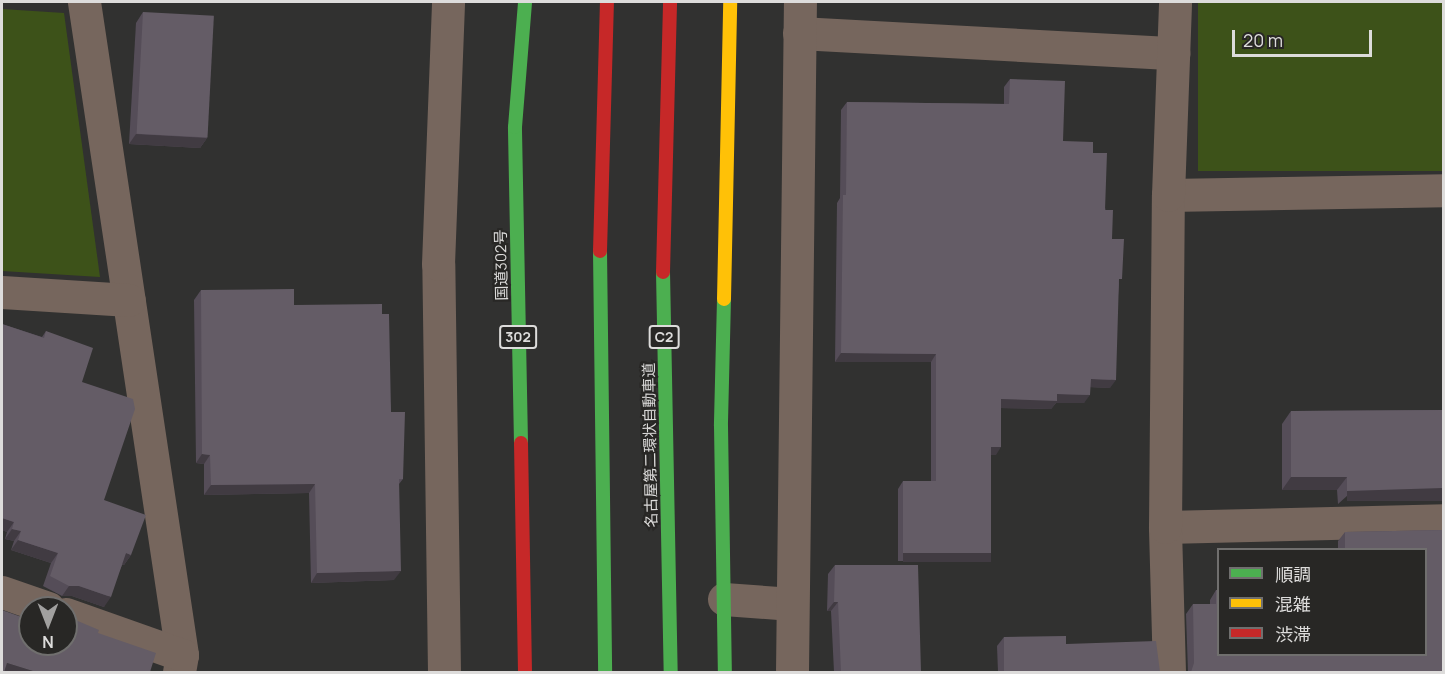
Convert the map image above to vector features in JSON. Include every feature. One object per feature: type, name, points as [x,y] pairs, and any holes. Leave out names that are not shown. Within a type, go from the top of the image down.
[{"type":"highway","name":"国道302号","points":[[525,2],[514,127],[525,672]]},
{"type":"highway","points":[[605,672],[599,284],[607,2]]},
{"type":"highway","name":"名古屋第二環状自動車道","points":[[670,2],[663,284],[671,672]]},
{"type":"highway","points":[[726,672],[721,426],[730,2]]},
{"type":"street","points":[[84,2],[181,664]]},
{"type":"street","points":[[444,672],[438,264],[448,2]]},
{"type":"street","points":[[1169,672],[1166,526],[1168,195],[1175,2]]},
{"type":"street","points":[[792,672],[800,17],[1173,53]]},
{"type":"street","points":[[1168,195],[1443,190]]},
{"type":"street","points":[[2,292],[129,300]]},
{"type":"street","points":[[1166,526],[1443,520]]},
{"type":"street","points":[[2,592],[18,598]]},
{"type":"street","points":[[724,599],[792,604]]},
{"type":"street","points":[[78,619],[181,664]]},
{"type":"green space","points":[[1198,2],[1443,2],[1443,171],[1198,171]]},
{"type":"green space","points":[[2,9],[64,13],[100,277],[2,271]]},
{"type":"building","points":[[143,12],[214,16],[208,138],[137,134]]},
{"type":"building","points":[[1010,79],[1065,81],[1063,141],[1093,142],[1093,153],[1107,153],[1105,210],[1113,210],[1112,239],[1124,239],[1122,279],[1119,279],[1116,380],[1091,379],[1090,395],[1057,394],[1057,401],[1001,399],[1001,447],[991,447],[991,553],[903,553],[903,481],[936,481],[936,354],[841,353],[847,102],[1009,104]]},
{"type":"building","points":[[294,289],[294,305],[382,304],[382,314],[389,314],[391,412],[405,412],[403,479],[399,479],[401,571],[317,573],[315,484],[211,485],[210,455],[202,454],[201,290]]},
{"type":"building","points":[[2,324],[44,338],[46,331],[93,348],[82,382],[133,399],[135,409],[104,500],[146,515],[131,555],[126,553],[111,597],[79,586],[69,586],[50,576],[58,553],[18,540],[21,531],[12,529],[14,522],[2,518]]},
{"type":"building","points":[[1443,410],[1443,488],[1347,491],[1347,477],[1291,477],[1291,411]]},
{"type":"building","points":[[1443,530],[1443,672],[1191,672],[1194,663],[1193,604],[1216,604],[1216,590],[1217,656],[1427,656],[1427,548],[1345,548],[1345,532]]},
{"type":"building","points":[[835,565],[918,565],[921,672],[841,672],[838,602],[834,602]]},
{"type":"building","points":[[2,610],[18,616],[18,656],[78,656],[78,621],[99,630],[98,633],[156,653],[150,672],[36,672],[7,663],[2,672]]},
{"type":"building","points":[[1066,636],[1066,644],[1156,641],[1160,672],[1004,672],[1004,637]]},
{"type":"traffic: fast","points":[[521,443],[515,127],[525,2]]},
{"type":"traffic: fast","points":[[600,251],[605,672]]},
{"type":"traffic: fast","points":[[663,272],[671,672]]},
{"type":"traffic: fast","points":[[724,299],[721,426],[725,672]]},
{"type":"traffic: slow","points":[[724,299],[730,2]]},
{"type":"traffic: jam","points":[[600,251],[607,2]]},
{"type":"traffic: jam","points":[[663,272],[670,2]]},
{"type":"traffic: jam","points":[[521,443],[525,672]]}]
